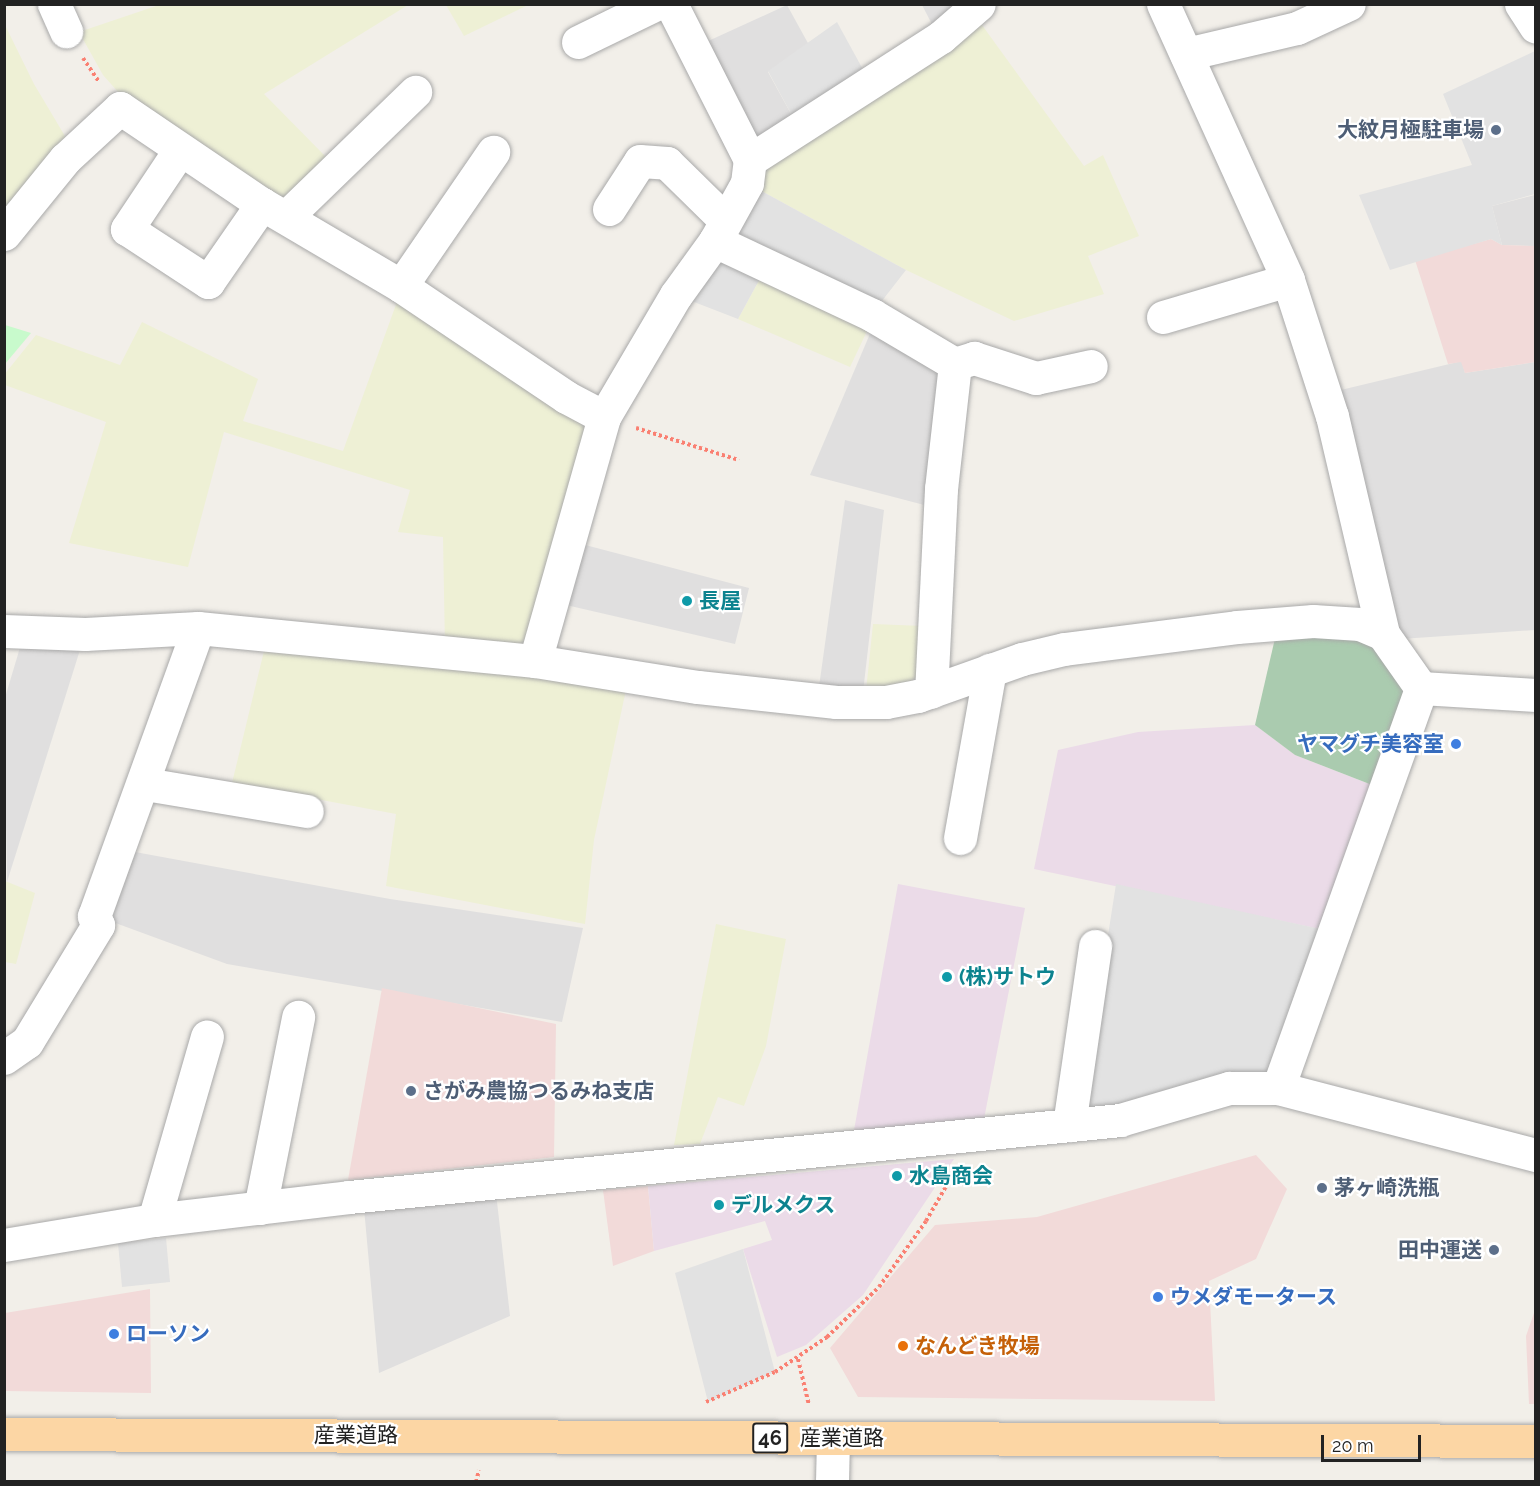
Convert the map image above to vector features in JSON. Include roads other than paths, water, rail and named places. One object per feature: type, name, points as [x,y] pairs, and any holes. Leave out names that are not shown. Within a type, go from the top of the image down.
[{"type":"main road","name":"産業道路","points":[[4,1434],[1536,1441]]},
{"type":"street","points":[[578,42],[656,4]]},
{"type":"street","points":[[535,661],[604,417],[676,295],[720,231],[747,183],[750,160],[671,4]]},
{"type":"street","points":[[750,160],[941,37],[979,4]]},
{"type":"street","points":[[1162,4],[1288,280],[1332,416],[1383,634],[1421,688]]},
{"type":"street","points":[[1186,54],[1297,28],[1349,4]]},
{"type":"street","points":[[1521,4],[1536,27]]},
{"type":"street","points":[[179,151],[127,229],[208,282],[274,210],[415,92]]},
{"type":"street","points":[[4,234],[65,159],[120,108],[179,151],[401,286],[566,397],[604,417]]},
{"type":"street","points":[[401,286],[493,152]]},
{"type":"street","points":[[609,209],[640,161],[667,163],[720,231],[956,364],[974,358],[1036,378],[1091,366]]},
{"type":"street","points":[[1163,317],[1288,280]]},
{"type":"street","points":[[931,692],[941,489],[956,364]]},
{"type":"street","points":[[4,631],[85,634],[198,628],[535,661],[698,687],[836,702],[886,702],[931,692],[990,670],[1064,648],[1238,627],[1312,621],[1360,624],[1383,634]]},
{"type":"street","points":[[4,1058],[27,1042],[98,925],[94,916],[145,784],[198,628]]},
{"type":"street","points":[[960,838],[990,670]]},
{"type":"street","points":[[1421,688],[1536,695]]},
{"type":"street","points":[[1278,1088],[1421,688]]},
{"type":"street","points":[[145,784],[307,811]]},
{"type":"street","points":[[1069,1125],[1095,946]]},
{"type":"street","points":[[260,1208],[298,1017]]},
{"type":"street","points":[[154,1220],[207,1036]]},
{"type":"street","points":[[4,1245],[154,1220],[260,1208],[1120,1120],[1229,1088],[1278,1088],[1536,1155]]},
{"type":"street","points":[[832,1482],[833,1438]]},
{"type":"place","name":"大紋月極駐車場","points":[[1496,130]]},
{"type":"place","name":"長屋","points":[[687,601]]},
{"type":"place","name":"ヤマグチ美容室","points":[[1456,744]]},
{"type":"place","name":"(株)サトウ","points":[[947,977]]},
{"type":"place","name":"さがみ農協つるみね支店","points":[[411,1091]]},
{"type":"place","name":"水島商会","points":[[897,1176]]},
{"type":"place","name":"茅ヶ崎洗瓶","points":[[1322,1188]]},
{"type":"place","name":"デルメクス","points":[[719,1205]]},
{"type":"place","name":"田中運送","points":[[1494,1250]]},
{"type":"place","name":"ウメダモータース","points":[[1158,1297]]},
{"type":"place","name":"ローソン","points":[[114,1334]]},
{"type":"place","name":"なんどき牧場","points":[[903,1346]]}]
